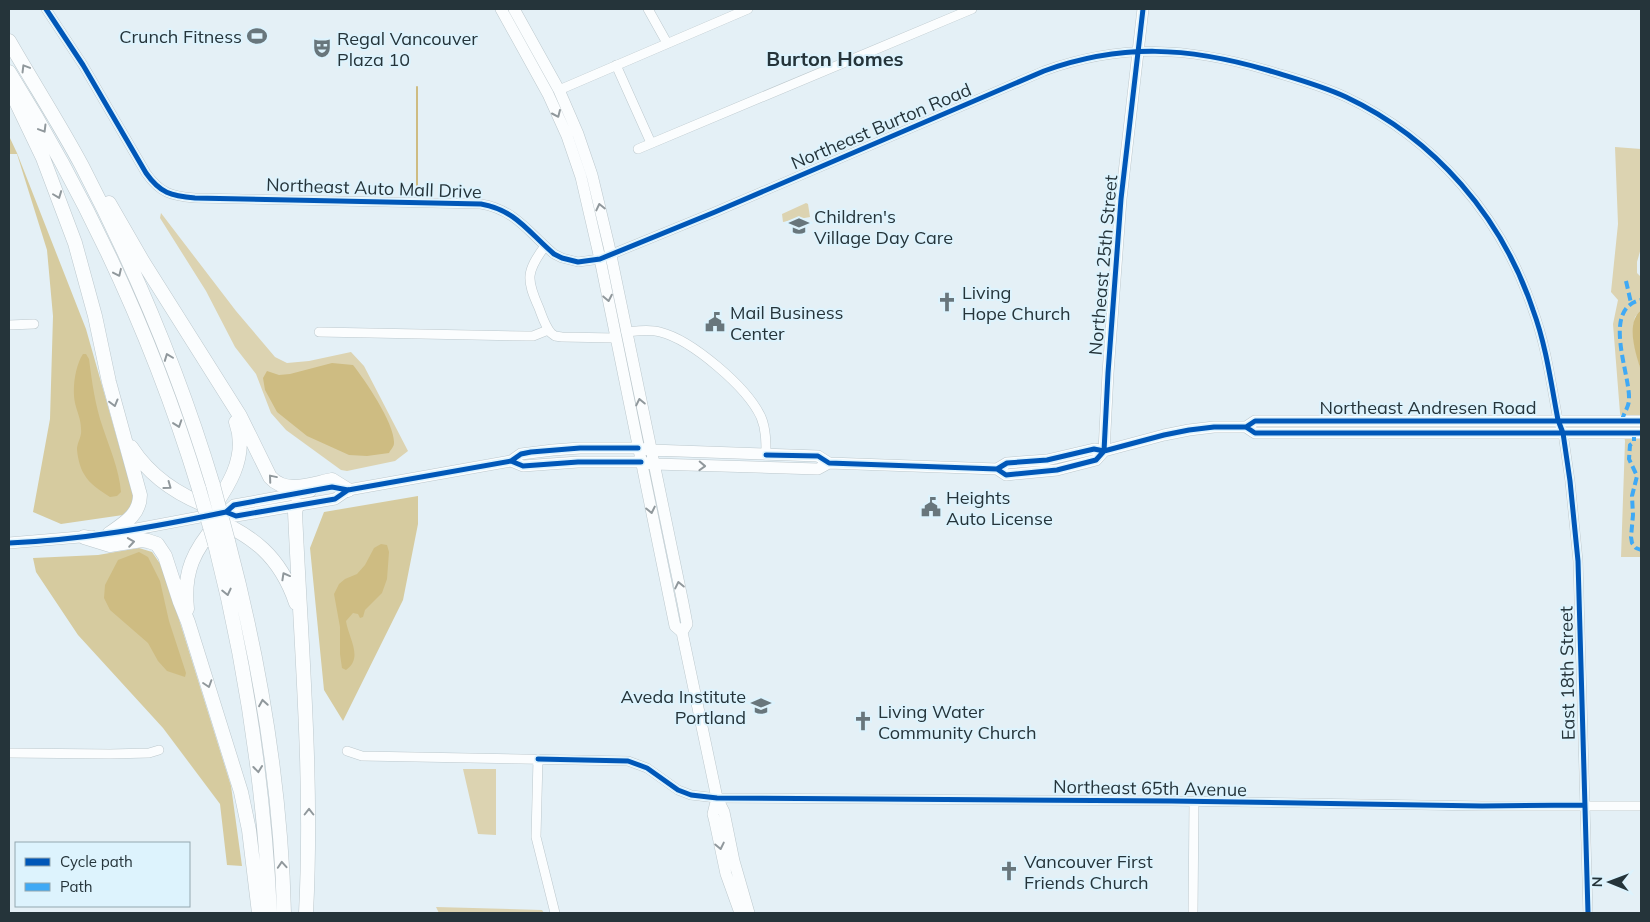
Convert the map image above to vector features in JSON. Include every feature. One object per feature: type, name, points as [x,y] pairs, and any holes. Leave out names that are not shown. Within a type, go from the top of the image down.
[{"type":"highway","points":[[9,41],[67,140],[98,198],[144,297],[189,411],[206,487],[247,619],[264,706],[275,788],[284,913]]},
{"type":"highway","points":[[9,72],[68,172],[94,221],[123,284],[206,487]]},
{"type":"highway","points":[[9,87],[43,158],[75,243],[93,306],[109,382],[138,484],[139,506],[134,514],[109,534]]},
{"type":"highway","points":[[67,140],[85,162],[144,262],[240,416],[264,468],[274,483],[286,488],[332,480],[348,490]]},
{"type":"highway","points":[[188,622],[186,583],[191,563],[216,514],[234,473],[240,452],[237,425],[224,393]]},
{"type":"highway","points":[[125,436],[138,457],[163,482],[216,514],[266,551],[278,565],[291,588],[300,622]]},
{"type":"highway","points":[[298,505],[295,512],[309,786],[306,913]]},
{"type":"highway","points":[[84,537],[110,546],[148,540],[157,544],[165,556],[188,622],[241,792],[249,830],[259,913]]},
{"type":"highway","points":[[222,543],[253,734],[266,838],[270,913]]},
{"type":"main road","points":[[501,9],[548,94],[567,136],[605,257],[626,332],[687,624],[682,632]]},
{"type":"main road","points":[[514,9],[559,90],[578,134],[600,204],[616,338],[675,626],[682,632],[717,798],[724,812],[734,861],[749,913]]},
{"type":"main road","points":[[1138,52],[1143,9]]},
{"type":"main road","points":[[515,32],[522,36],[552,89],[555,91],[559,90]]},
{"type":"main road","name":"Northeast 25th Street","points":[[1104,451],[1121,199],[1138,52]]},
{"type":"main road","name":"Northeast Andresen Road","points":[[1246,427],[1255,421],[1641,421]]},
{"type":"main road","name":"Northeast Andresen Road","points":[[511,461],[523,466],[578,462],[641,462],[818,469],[829,463],[997,469],[1006,475],[1057,470],[1096,460],[1104,451],[1181,431],[1214,427],[1246,427],[1255,432],[1641,433]]},
{"type":"main road","name":"Northeast Andresen Road","points":[[9,543],[109,534],[216,514],[234,506],[332,487],[348,490],[511,461],[521,454],[532,452],[580,448],[638,448],[818,456]]},
{"type":"main road","points":[[736,467],[745,461],[764,460],[766,455]]},
{"type":"main road","points":[[775,468],[779,462],[808,462],[818,456],[829,463]]},
{"type":"main road","name":"Northeast Andresen Road","points":[[216,514],[236,516],[335,499],[348,490]]},
{"type":"main road","points":[[717,798],[713,814],[725,868],[740,913]]},
{"type":"street","name":"Northeast Auto Mall Drive","points":[[46,9],[83,65],[146,173],[159,189],[179,197],[476,203],[496,206],[511,214],[554,254],[568,260],[589,262],[605,257]]},
{"type":"street","points":[[648,9],[667,44]]},
{"type":"street","points":[[559,90],[748,9]]},
{"type":"street","points":[[638,148],[972,9]]},
{"type":"street","name":"Northeast Burton Road","points":[[605,257],[1069,62],[1092,57],[1138,52],[1169,51],[1216,56],[1315,85],[1346,97],[1405,132],[1465,188],[1488,218],[1517,268],[1534,311],[1542,340],[1558,420]]},
{"type":"street","points":[[616,65],[651,143]]},
{"type":"street","points":[[545,246],[534,262],[530,280],[532,291],[548,330],[553,336],[557,337],[616,338]]},
{"type":"street","points":[[9,324],[34,324]]},
{"type":"street","points":[[319,332],[533,336],[548,330]]},
{"type":"street","points":[[626,332],[650,330],[665,334],[697,351],[718,366],[752,404],[760,416],[765,430],[766,455]]},
{"type":"street","name":"East 18th Street","points":[[1558,420],[1563,433],[1570,481],[1578,561],[1588,913]]},
{"type":"street","points":[[9,753],[110,754],[149,753],[159,750]]},
{"type":"street","name":"Northeast 65th Avenue","points":[[347,751],[362,756],[628,761],[647,768],[678,790],[691,795],[717,798],[1641,806]]},
{"type":"street","points":[[538,759],[536,837],[555,913]]},
{"type":"street","points":[[1193,913],[1194,802]]},
{"type":"shaded area","points":[[9,136],[17,153],[86,329],[135,502],[123,515],[61,524],[33,512],[50,419],[53,316],[47,250],[17,154],[9,154]]},
{"type":"shaded area","points":[[1615,147],[1641,149],[1641,248],[1637,262],[1637,273],[1641,277],[1641,310],[1635,317],[1633,328],[1634,343],[1641,371],[1641,557],[1621,557],[1625,441],[1620,413],[1613,324],[1618,300],[1611,292],[1618,224]]},
{"type":"shaded area","points":[[806,203],[808,204],[810,217],[783,222],[782,214]]},
{"type":"shaded area","points":[[161,213],[236,311],[275,357],[287,363],[309,361],[351,352],[364,366],[408,451],[395,461],[347,471],[341,470],[286,430],[271,413],[256,374],[235,347],[206,291],[160,218]]},
{"type":"shaded area","points":[[1641,310],[1641,371],[1633,339],[1633,331],[1636,316]]},
{"type":"shaded area","points":[[83,354],[86,354],[89,359],[98,411],[118,475],[121,492],[117,496],[110,497],[92,484],[86,478],[79,461],[77,448],[81,434],[81,425],[75,403],[74,385],[76,371]]},
{"type":"shaded area","points":[[332,363],[353,365],[372,391],[385,414],[393,435],[394,444],[389,453],[367,456],[349,455],[307,436],[277,412],[265,390],[263,378],[267,371],[279,375],[290,374]]},
{"type":"shaded area","points":[[418,496],[418,524],[403,600],[343,721],[324,690],[310,548],[324,512]]},
{"type":"shaded area","points":[[381,544],[387,545],[389,552],[387,579],[382,593],[365,610],[363,617],[360,618],[358,614],[353,613],[346,621],[354,647],[354,660],[346,670],[342,668],[340,627],[334,594],[339,584],[357,574],[365,565],[374,548]]},
{"type":"shaded area","points":[[139,548],[152,552],[163,568],[231,786],[242,866],[227,865],[220,804],[163,728],[78,635],[36,572],[33,558],[98,555]]},
{"type":"shaded area","points":[[139,552],[148,557],[160,581],[169,621],[186,673],[185,677],[167,671],[158,661],[148,643],[110,610],[104,598],[105,585],[118,560]]},
{"type":"shaded area","points":[[463,769],[496,769],[496,835],[478,834]]},
{"type":"shaded area","points":[[436,907],[542,910],[544,913],[439,913]]},
{"type":"waterway","points":[[417,87],[417,187]]},
{"type":"marked path","points":[[1626,281],[1631,303]]},
{"type":"marked path","points":[[1622,421],[1629,399],[1620,343],[1622,315],[1629,305],[1641,300]]},
{"type":"marked path","points":[[1634,433],[1634,442],[1630,445],[1629,459],[1637,476],[1632,496],[1631,537],[1632,543],[1641,550]]},
{"type":"cycle path","points":[[46,9],[83,65],[146,173],[156,185],[167,192],[195,198],[481,204],[504,211],[521,223],[554,254],[578,262],[600,259],[715,212],[1044,71],[1101,56],[1155,51],[1182,53],[1238,62],[1326,89],[1378,114],[1436,158],[1461,184],[1484,213],[1503,243],[1520,276],[1541,337],[1558,420],[1563,433],[1578,561],[1588,913]]},
{"type":"cycle path","points":[[1104,451],[1121,199],[1143,9]]},
{"type":"cycle path","points":[[1246,427],[1255,421],[1641,421]]},
{"type":"cycle path","points":[[997,469],[1007,463],[1047,460],[1094,449],[1104,451],[1164,435],[1214,427],[1246,427],[1255,433],[1641,433]]},
{"type":"cycle path","points":[[9,543],[64,539],[145,528],[226,512],[234,505],[332,487],[348,490],[511,461],[521,454],[531,452],[580,448],[638,448]]},
{"type":"cycle path","points":[[766,455],[818,456],[829,463],[997,469],[1006,475],[1057,470],[1096,460],[1104,451]]},
{"type":"cycle path","points":[[511,461],[523,466],[578,462],[641,462]]},
{"type":"cycle path","points":[[226,512],[236,516],[335,499],[348,490]]},
{"type":"cycle path","points":[[538,759],[628,761],[647,768],[678,790],[691,795],[717,798],[1171,801],[1482,806],[1584,805]]},
{"type":"place","name":"Crunch Fitness","points":[[257,36]]},
{"type":"place","name":"Regal Vancouver Plaza 10","points":[[322,48]]},
{"type":"place","name":"Children's Village Day Care","points":[[799,226]]},
{"type":"place","name":"Living Hope Church","points":[[947,302]]},
{"type":"place","name":"Mail Business Center","points":[[715,322]]},
{"type":"place","name":"Heights Auto License","points":[[931,507]]},
{"type":"place","name":"Aveda Institute Portland","points":[[761,706]]},
{"type":"place","name":"Living Water Community Church","points":[[863,721]]},
{"type":"place","name":"Vancouver First Friends Church","points":[[1009,871]]},
{"type":"district","name":"Burton Homes","points":[[835,58]]}]
